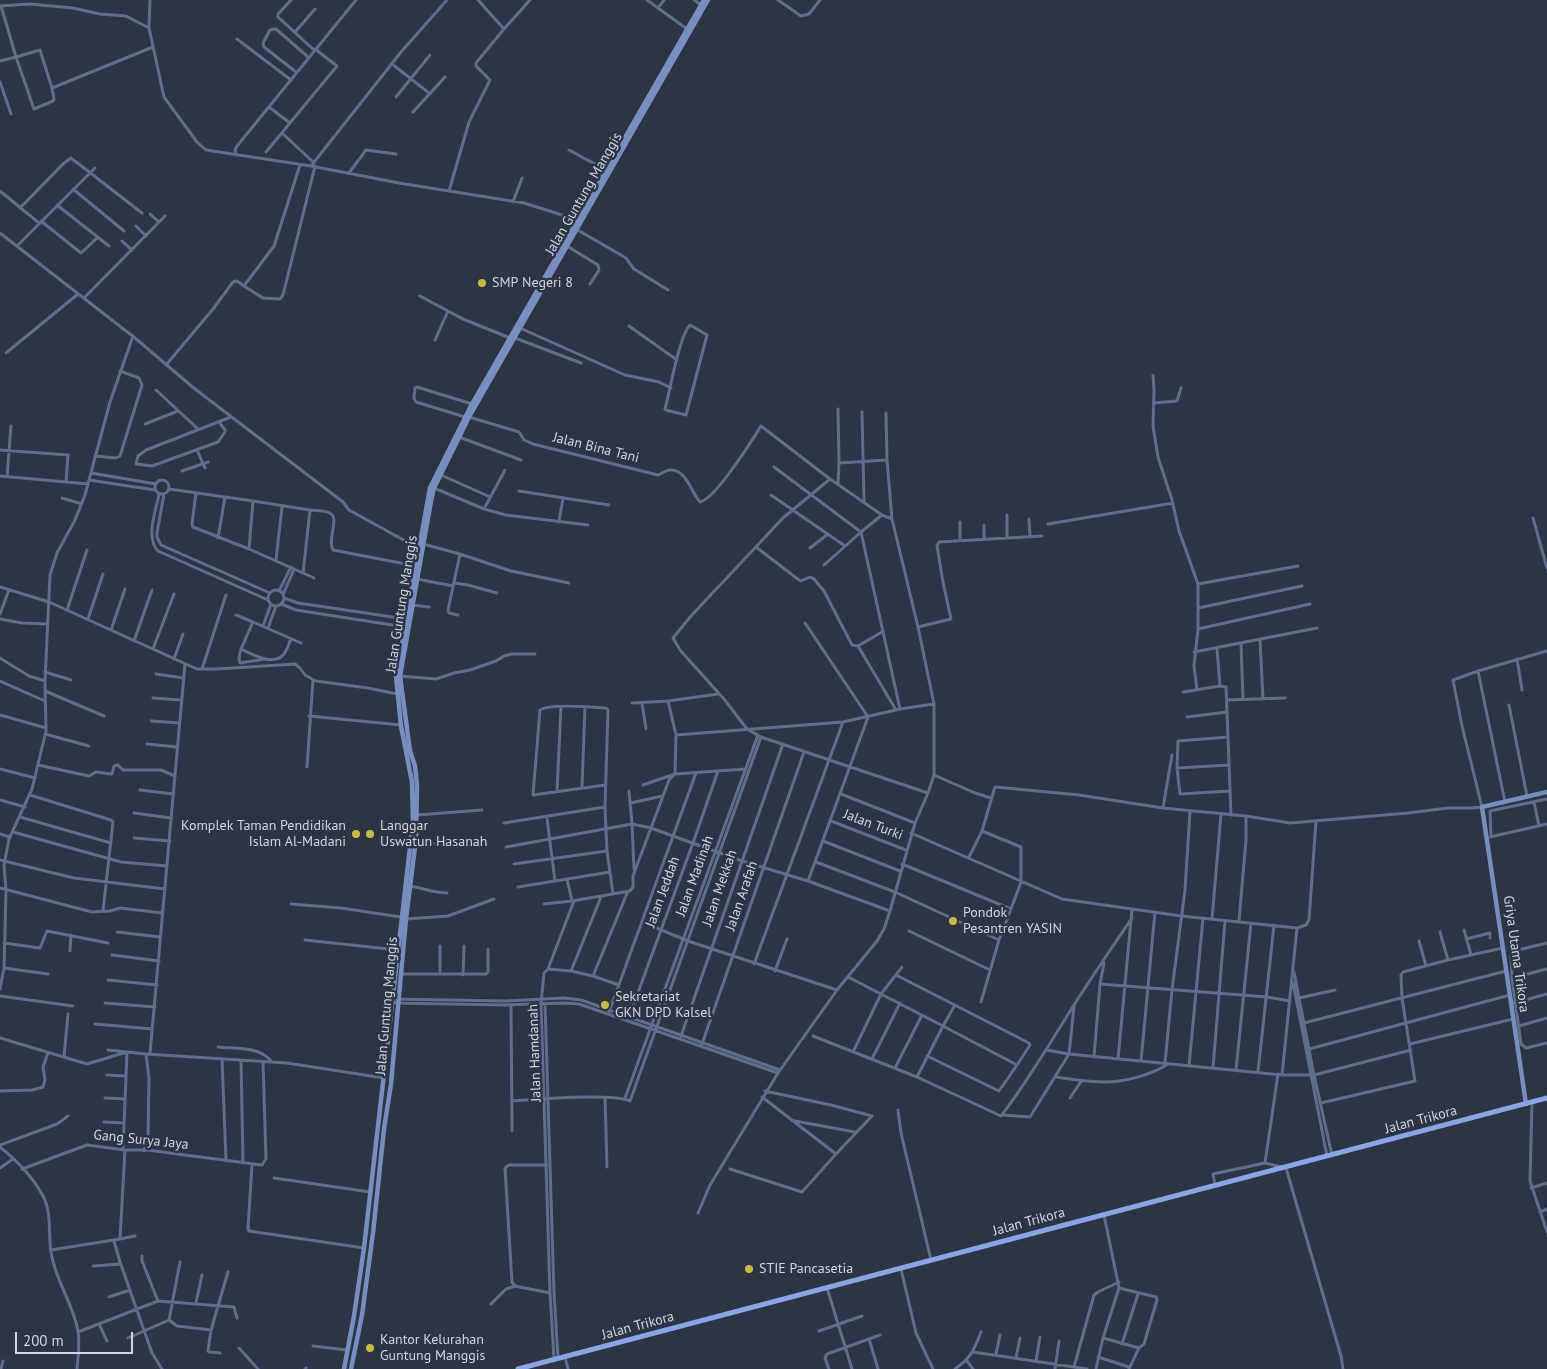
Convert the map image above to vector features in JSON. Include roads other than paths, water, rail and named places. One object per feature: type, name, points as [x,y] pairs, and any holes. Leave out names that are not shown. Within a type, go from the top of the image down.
[{"type":"main road","name":"Jalan Trikora","points":[[521,1369],[1547,1098]]},
{"type":"street","points":[[150,0],[150,28],[164,97],[197,142],[206,150],[313,165],[538,207],[577,224],[626,258],[634,269],[668,290]]},
{"type":"street","points":[[266,152],[337,66],[315,50],[278,16],[291,0]]},
{"type":"street","points":[[236,155],[235,150],[237,146],[356,0]]},
{"type":"street","points":[[166,365],[233,282],[237,281],[264,298],[280,298],[283,296],[313,165],[392,64],[447,0]]},
{"type":"street","points":[[478,0],[504,29]]},
{"type":"street","points":[[450,191],[469,122],[490,80],[476,66],[476,63],[530,0]]},
{"type":"street","points":[[647,0],[687,29]]},
{"type":"street","points":[[658,8],[664,0]]},
{"type":"street","points":[[694,0],[701,5]]},
{"type":"street","name":"Jalan Guntung Manggis","points":[[344,1369],[364,1248],[384,1078],[395,1001],[401,974],[403,918],[416,844],[415,770],[410,750],[400,676],[417,579],[420,546],[434,488],[459,437],[472,404],[520,328],[567,245],[606,170],[704,0]]},
{"type":"street","name":"Jalan Guntung Manggis","points":[[351,1369],[363,1308],[391,1084],[398,950],[413,821],[412,782],[401,726],[397,694],[397,667],[430,488],[467,417],[708,0]]},
{"type":"street","points":[[778,0],[801,16],[809,14],[820,0]]},
{"type":"street","points":[[0,61],[16,56],[40,50],[54,99],[34,109],[16,56],[0,6],[30,4],[73,8],[126,16],[150,28]]},
{"type":"street","points":[[295,32],[315,9]]},
{"type":"street","points":[[296,72],[264,47],[263,43],[270,30],[276,30],[308,57]]},
{"type":"street","points":[[237,39],[291,80]]},
{"type":"street","points":[[52,88],[153,47]]},
{"type":"street","points":[[396,96],[430,55]]},
{"type":"street","points":[[392,64],[429,93]]},
{"type":"street","points":[[413,112],[444,77]]},
{"type":"street","points":[[0,82],[11,114]]},
{"type":"street","points":[[269,106],[290,123]]},
{"type":"street","points":[[282,133],[313,165]]},
{"type":"street","points":[[349,173],[366,150],[396,154]]},
{"type":"street","points":[[569,150],[606,170]]},
{"type":"street","points":[[20,208],[69,159],[73,158],[142,213]]},
{"type":"street","points":[[244,286],[274,246],[300,164]]},
{"type":"street","points":[[17,246],[95,168]]},
{"type":"street","points":[[513,202],[522,178]]},
{"type":"street","points":[[73,189],[124,231]]},
{"type":"street","points":[[0,191],[81,253],[98,237]]},
{"type":"street","points":[[57,205],[109,246]]},
{"type":"street","points":[[150,214],[159,222]]},
{"type":"street","points":[[84,298],[165,216]]},
{"type":"street","points":[[136,226],[146,236]]},
{"type":"street","points":[[0,233],[133,336],[231,417],[356,514],[420,546],[460,554],[511,571],[569,584]]},
{"type":"street","points":[[122,241],[132,250]]},
{"type":"street","points":[[567,245],[598,265],[599,270],[590,284]]},
{"type":"street","points":[[6,353],[78,294]]},
{"type":"street","points":[[420,296],[463,319],[581,363]]},
{"type":"street","points":[[435,340],[448,311]]},
{"type":"street","points":[[629,326],[677,360]]},
{"type":"street","points":[[688,326],[694,326],[707,335],[687,415],[666,410],[671,388],[677,360],[688,326]]},
{"type":"street","points":[[520,328],[626,375],[659,382],[671,388]]},
{"type":"street","points":[[0,989],[4,968],[5,861],[10,837],[30,795],[46,728],[45,672],[50,576],[82,504],[110,402],[133,336]]},
{"type":"street","points":[[95,456],[116,458],[120,456],[142,385],[139,378],[120,371]]},
{"type":"street","points":[[1152,375],[1154,391],[1153,426],[1158,457],[1173,504],[1179,531],[1198,584],[1198,629],[1194,652],[1197,690]]},
{"type":"street","points":[[467,417],[416,402],[414,398],[415,388],[417,387],[472,404]]},
{"type":"street","points":[[1153,403],[1177,401],[1181,388]]},
{"type":"street","points":[[156,390],[198,429]]},
{"type":"street","points":[[838,409],[838,483]]},
{"type":"street","points":[[145,424],[178,411]]},
{"type":"street","points":[[862,412],[864,502]]},
{"type":"street","points":[[698,1213],[710,1185],[765,1091],[836,990],[877,941],[884,929],[911,832],[934,775],[934,704],[892,519],[887,460],[886,413]]},
{"type":"street","points":[[219,422],[225,430],[221,440],[152,466],[136,464],[141,452],[231,417]]},
{"type":"street","name":"Jalan Bina Tani","points":[[467,417],[519,432],[524,440],[533,444],[658,475],[668,470],[678,472],[684,477],[698,500],[702,502],[723,482],[761,426],[830,479]]},
{"type":"street","points":[[7,477],[11,426]]},
{"type":"street","points":[[459,437],[521,460]]},
{"type":"street","points":[[0,450],[68,455],[66,482]]},
{"type":"street","points":[[197,450],[205,468]]},
{"type":"street","points":[[839,463],[887,460]]},
{"type":"street","points":[[182,471],[208,462]]},
{"type":"street","points":[[774,468],[861,532],[898,709]]},
{"type":"street","points":[[484,509],[505,470]]},
{"type":"street","points":[[91,473],[156,484]]},
{"type":"street","points":[[441,475],[490,497]]},
{"type":"street","points":[[0,476],[127,486],[155,490],[159,494],[164,494]]},
{"type":"street","points":[[127,486],[128,479]]},
{"type":"street","points":[[892,519],[882,515],[830,479],[793,510],[756,547],[691,616],[673,638],[680,650],[747,729],[760,736],[804,752],[928,793]]},
{"type":"street","points":[[155,490],[159,480],[164,480],[168,484],[169,489]]},
{"type":"street","points":[[434,488],[484,509],[506,515],[588,525]]},
{"type":"street","points":[[169,489],[330,513],[333,515],[334,520],[330,545],[333,550],[416,566]]},
{"type":"street","points":[[169,489],[164,494],[157,537],[164,547],[270,593],[279,591]]},
{"type":"street","points":[[519,491],[609,505]]},
{"type":"street","points":[[196,493],[192,525],[218,538],[276,560],[314,578]]},
{"type":"street","points":[[159,494],[151,536],[153,545],[158,551],[268,600],[276,606],[281,604],[296,610],[405,627]]},
{"type":"street","points":[[772,494],[845,546]]},
{"type":"street","points":[[218,538],[225,497]]},
{"type":"street","points":[[62,498],[82,504]]},
{"type":"street","points":[[559,522],[563,498]]},
{"type":"street","points":[[249,550],[253,501]]},
{"type":"street","points":[[1048,524],[1173,504]]},
{"type":"street","points":[[276,560],[282,507]]},
{"type":"street","points":[[303,573],[310,510]]},
{"type":"street","points":[[824,565],[882,515]]},
{"type":"street","points":[[1007,515],[1007,538]]},
{"type":"street","points":[[1533,518],[1547,568]]},
{"type":"street","points":[[1029,519],[1030,537]]},
{"type":"street","points":[[154,520],[160,520]]},
{"type":"street","points":[[960,522],[960,540]]},
{"type":"street","points":[[984,525],[984,539]]},
{"type":"street","points":[[810,548],[828,534]]},
{"type":"street","points":[[918,627],[951,619],[937,546],[939,542],[1042,536]]},
{"type":"street","points":[[756,547],[799,580],[810,577],[814,579],[824,591],[852,644],[858,646],[898,709]]},
{"type":"street","points":[[67,610],[87,550]]},
{"type":"street","points":[[458,615],[448,612],[460,554]]},
{"type":"street","points":[[1198,584],[1298,566]]},
{"type":"street","points":[[279,591],[292,568]]},
{"type":"street","points":[[281,604],[292,568]]},
{"type":"street","points":[[88,619],[103,574]]},
{"type":"street","points":[[417,579],[454,585],[468,585],[497,593]]},
{"type":"street","points":[[1198,608],[1302,586]]},
{"type":"street","points":[[0,587],[48,602],[185,664],[202,669],[295,664],[304,675],[313,680],[397,694]]},
{"type":"street","points":[[0,614],[9,590]]},
{"type":"street","points":[[111,630],[125,590]]},
{"type":"street","points":[[134,641],[152,590]]},
{"type":"street","points":[[279,591],[283,597],[298,604],[406,619]]},
{"type":"street","points":[[268,600],[270,593]]},
{"type":"street","points":[[153,649],[174,594]]},
{"type":"street","points":[[202,669],[226,595]]},
{"type":"street","points":[[263,626],[271,604]]},
{"type":"street","points":[[1198,629],[1310,604]]},
{"type":"street","points":[[412,605],[429,607]]},
{"type":"street","points":[[268,628],[276,606]]},
{"type":"street","points":[[236,615],[301,643]]},
{"type":"street","points":[[0,619],[47,624]]},
{"type":"street","points":[[253,622],[239,658],[238,662],[240,663],[280,658],[291,639]]},
{"type":"street","points":[[805,623],[868,716]]},
{"type":"street","points":[[1194,652],[1317,628]]},
{"type":"street","points":[[858,646],[882,632]]},
{"type":"street","points":[[174,659],[183,634]]},
{"type":"street","points":[[1260,640],[1263,699]]},
{"type":"street","points":[[1241,644],[1243,699]]},
{"type":"street","points":[[1217,648],[1220,686]]},
{"type":"street","points":[[242,649],[265,659]]},
{"type":"street","points":[[1482,807],[1453,680],[1547,651]]},
{"type":"street","points":[[400,676],[436,679],[470,670],[504,656],[535,654]]},
{"type":"street","points":[[0,658],[29,676],[45,681]]},
{"type":"street","points":[[1517,659],[1522,690]]},
{"type":"street","points":[[150,1053],[185,664]]},
{"type":"street","points":[[1478,671],[1506,802]]},
{"type":"street","points":[[45,672],[71,680]]},
{"type":"street","points":[[156,674],[184,678]]},
{"type":"street","points":[[0,680],[45,702]]},
{"type":"street","points":[[307,766],[313,680]]},
{"type":"street","points":[[1183,692],[1220,686],[1226,687],[1231,815]]},
{"type":"street","points":[[45,691],[104,716]]},
{"type":"street","points":[[632,704],[719,694]]},
{"type":"street","points":[[153,698],[182,700]]},
{"type":"street","points":[[1227,700],[1285,698]]},
{"type":"street","points":[[633,876],[668,780],[675,774],[676,735],[668,701]]},
{"type":"street","points":[[642,703],[646,729]]},
{"type":"street","points":[[676,735],[843,722],[898,709],[934,704]]},
{"type":"street","points":[[1509,705],[1527,797]]},
{"type":"street","points":[[558,791],[561,707]]},
{"type":"street","points":[[582,787],[585,707]]},
{"type":"street","points":[[605,784],[533,794],[539,713],[544,708],[585,707],[606,708],[608,710],[605,807],[607,851],[613,894]]},
{"type":"street","points":[[1187,717],[1228,712]]},
{"type":"street","points":[[0,715],[46,728]]},
{"type":"street","points":[[309,716],[401,726]]},
{"type":"street","points":[[808,881],[868,716]]},
{"type":"street","points":[[151,721],[180,723]]},
{"type":"street","points":[[754,964],[843,722]]},
{"type":"street","points":[[45,734],[89,746]]},
{"type":"street","name":"Jalan Madinah","points":[[654,1028],[760,736]]},
{"type":"street","points":[[1228,737],[1178,741],[1177,768],[1180,794],[1230,791]]},
{"type":"street","points":[[146,744],[177,747]]},
{"type":"street","name":"Jalan Mekkah","points":[[680,1037],[783,744]]},
{"type":"street","name":"Jalan Arafah","points":[[701,1045],[804,752]]},
{"type":"street","points":[[1163,808],[1172,755]]},
{"type":"street","points":[[38,765],[89,776],[96,772],[112,774],[114,766],[118,764],[123,770],[161,770],[174,776]]},
{"type":"street","points":[[1177,768],[1229,765]]},
{"type":"street","points":[[643,785],[675,774],[747,768]]},
{"type":"street","points":[[0,769],[35,778]]},
{"type":"street","name":"Jalan Jeddah","points":[[628,1019],[718,771]]},
{"type":"street","points":[[609,1012],[696,773]]},
{"type":"street","points":[[934,775],[991,798]]},
{"type":"street","points":[[969,857],[982,831],[995,787],[1079,795],[1163,808],[1246,816],[1290,823],[1448,808],[1482,807],[1547,792]]},
{"type":"street","points":[[140,790],[173,794]]},
{"type":"street","points":[[593,976],[628,892],[632,889],[632,824],[629,791]]},
{"type":"street","points":[[841,794],[914,823]]},
{"type":"street","points":[[30,795],[111,820],[114,824],[108,859],[103,911]]},
{"type":"street","points":[[631,803],[662,796]]},
{"type":"street","points":[[1547,799],[1490,811],[1489,837],[1547,824]]},
{"type":"street","points":[[0,800],[24,807]]},
{"type":"street","points":[[1534,802],[1539,826]]},
{"type":"street","points":[[504,824],[605,807]]},
{"type":"street","name":"Griya Utama Trikora","points":[[1482,807],[1489,837],[1506,972],[1513,1003],[1514,1019],[1529,1103]]},
{"type":"street","points":[[417,815],[482,810]]},
{"type":"street","points":[[1055,1077],[1112,1082],[1160,1069],[1166,1064],[1172,990],[1185,890],[1190,811]]},
{"type":"street","points":[[134,813],[172,818]]},
{"type":"street","points":[[1212,919],[1221,814]]},
{"type":"street","points":[[1239,921],[1246,840],[1246,816]]},
{"type":"street","points":[[20,817],[111,843]]},
{"type":"street","points":[[547,818],[555,881]]},
{"type":"street","name":"Jalan Turki","points":[[831,821],[906,850]]},
{"type":"street","points":[[911,832],[1062,899],[1132,910],[1297,928],[1306,925],[1309,920],[1316,821]]},
{"type":"street","points":[[506,846],[632,824],[652,828],[742,861],[808,881],[890,911]]},
{"type":"street","points":[[981,1002],[999,940],[1021,882],[1021,847],[982,831]]},
{"type":"street","points":[[13,832],[121,862],[167,866]]},
{"type":"street","points":[[0,834],[10,837]]},
{"type":"street","points":[[134,838],[170,841]]},
{"type":"street","points":[[823,841],[900,871]]},
{"type":"street","points":[[416,844],[444,844]]},
{"type":"street","points":[[514,864],[607,851]]},
{"type":"street","points":[[0,860],[74,878],[165,889]]},
{"type":"street","points":[[816,862],[895,892],[999,940]]},
{"type":"street","points":[[902,864],[1011,909]]},
{"type":"street","points":[[518,887],[610,872]]},
{"type":"street","points":[[568,879],[573,901]]},
{"type":"street","points":[[410,886],[435,893],[447,893]]},
{"type":"street","points":[[0,888],[92,912],[110,911],[120,908],[162,913]]},
{"type":"street","points":[[544,904],[628,892]]},
{"type":"street","points":[[571,971],[601,897]]},
{"type":"street","points":[[290,904],[332,907],[403,918],[448,916],[494,899]]},
{"type":"street","name":"Jalan Hamdanah","points":[[552,1293],[543,1001],[544,973],[548,969],[573,901]]},
{"type":"street","points":[[1118,1059],[1132,910]]},
{"type":"street","points":[[1141,1061],[1155,912]]},
{"type":"street","points":[[1002,1115],[1132,918]]},
{"type":"street","points":[[1189,1066],[1203,918]]},
{"type":"street","points":[[1213,1068],[1225,921]]},
{"type":"street","points":[[642,922],[686,941],[836,990]]},
{"type":"street","points":[[1236,1070],[1251,923]]},
{"type":"street","points":[[1258,1072],[1274,925]]},
{"type":"street","points":[[1266,1163],[1290,1001],[1297,928]]},
{"type":"street","points":[[1464,930],[1471,955]]},
{"type":"street","points":[[910,931],[990,970]]},
{"type":"street","points":[[4,943],[38,948],[42,946],[47,932],[108,943]]},
{"type":"street","points":[[117,932],[160,938]]},
{"type":"street","points":[[1440,932],[1448,960]]},
{"type":"street","points":[[1466,939],[1490,933],[1490,938]]},
{"type":"street","points":[[70,951],[71,935]]},
{"type":"street","points":[[306,940],[398,950]]},
{"type":"street","points":[[775,971],[787,940]]},
{"type":"street","points":[[1419,941],[1426,966]]},
{"type":"street","points":[[1547,943],[1512,952],[1511,955],[1513,1003],[1522,1044],[1524,1048],[1547,1043]]},
{"type":"street","points":[[440,946],[440,974]]},
{"type":"street","points":[[463,975],[464,946]]},
{"type":"street","points":[[1321,1103],[1415,1081],[1402,998],[1401,974],[1407,970],[1503,948]]},
{"type":"street","points":[[401,974],[463,975],[487,973],[488,949]]},
{"type":"street","points":[[112,955],[158,961]]},
{"type":"street","points":[[1094,1057],[1100,984],[1104,962]]},
{"type":"street","points":[[1293,966],[1309,1048],[1312,1075],[1321,1103],[1330,1156]]},
{"type":"street","points":[[853,1052],[881,994],[902,967]]},
{"type":"street","points":[[4,968],[48,974]]},
{"type":"street","points":[[548,969],[571,971],[619,985]]},
{"type":"street","points":[[1512,978],[1547,969]]},
{"type":"street","points":[[1304,1023],[1506,972]]},
{"type":"street","points":[[896,975],[1030,1045],[999,1090],[927,1056]]},
{"type":"street","points":[[848,977],[922,1014],[1017,1066]]},
{"type":"street","points":[[1292,977],[1330,1156]]},
{"type":"street","points":[[108,980],[156,985]]},
{"type":"street","points":[[1100,984],[1290,1001]]},
{"type":"street","points":[[1299,998],[1335,990]]},
{"type":"street","points":[[1513,1003],[1547,994]]},
{"type":"street","points":[[1309,1048],[1510,995]]},
{"type":"street","points":[[0,996],[73,1006]]},
{"type":"street","points":[[395,1001],[511,1005],[564,998],[581,1000],[628,1019],[779,1071]]},
{"type":"street","points":[[395,1001],[543,1001]]},
{"type":"street","points":[[105,1002],[154,1007]]},
{"type":"street","points":[[872,1059],[900,1004]]},
{"type":"street","points":[[511,1005],[512,1130]]},
{"type":"street","points":[[917,1077],[955,1005]]},
{"type":"street","points":[[813,1036],[917,1077],[1000,1116],[1030,1117],[1069,1054],[1074,1005]]},
{"type":"street","points":[[64,1057],[68,1014]]},
{"type":"street","points":[[895,1068],[922,1014]]},
{"type":"street","points":[[1518,1026],[1547,1018]]},
{"type":"street","points":[[1410,1044],[1514,1019]]},
{"type":"street","points":[[95,1024],[152,1029]]},
{"type":"street","points":[[625,1098],[654,1028]]},
{"type":"street","points":[[512,1101],[606,1097],[625,1098],[630,1101],[654,1028]]},
{"type":"street","points":[[0,1038],[87,1064],[127,1052]]},
{"type":"street","points":[[218,1046],[258,1051],[265,1054],[271,1061]]},
{"type":"street","points":[[108,1050],[262,1062],[287,1062],[384,1078]]},
{"type":"street","points":[[1046,1050],[1166,1064],[1312,1075],[1411,1050]]},
{"type":"street","points":[[120,1239],[127,1052]]},
{"type":"street","points":[[0,1091],[32,1090],[43,1087],[45,1080],[43,1067],[48,1053]]},
{"type":"street","points":[[144,1151],[148,1136],[149,1078],[146,1054]]},
{"type":"street","points":[[222,1059],[226,1161]]},
{"type":"street","points":[[241,1060],[243,1163]]},
{"type":"street","name":"Gang Surya Jaya","points":[[22,1170],[87,1145],[262,1165],[266,1159],[262,1062]]},
{"type":"street","points":[[637,1066],[642,1067]]},
{"type":"street","points":[[107,1075],[126,1076]]},
{"type":"street","points":[[1070,1098],[1082,1080]]},
{"type":"street","points":[[730,1169],[802,1192],[872,1116],[765,1091]]},
{"type":"street","points":[[606,1097],[608,1167]]},
{"type":"street","points":[[762,1097],[836,1154]]},
{"type":"street","points":[[105,1098],[125,1099]]},
{"type":"street","name":"Jalan Hamdanah","points":[[547,1099],[547,1165],[556,1359]]},
{"type":"street","points":[[1529,1103],[1531,1188],[1547,1232]]},
{"type":"street","points":[[898,1110],[901,1134],[931,1261]]},
{"type":"street","points":[[68,1116],[57,1124],[0,1146],[42,1194],[46,1202],[49,1215],[50,1250],[56,1274],[74,1316],[78,1332],[76,1369]]},
{"type":"street","points":[[793,1121],[856,1133]]},
{"type":"street","points":[[104,1122],[124,1123]]},
{"type":"street","points":[[378,1128],[384,1128]]},
{"type":"street","points":[[0,1168],[13,1159]]},
{"type":"street","points":[[1216,1186],[1213,1174],[1266,1163],[1286,1168],[1333,1326],[1343,1369]]},
{"type":"street","points":[[252,1164],[249,1231],[364,1248]]},
{"type":"street","points":[[516,1286],[512,1282],[505,1168],[508,1165],[547,1165]]},
{"type":"street","points":[[274,1178],[370,1192]]},
{"type":"street","points":[[1531,1188],[1547,1183]]},
{"type":"street","points":[[1540,1212],[1547,1209]]},
{"type":"street","points":[[1096,1369],[1103,1338],[1119,1288],[1104,1214]]},
{"type":"street","points":[[50,1250],[114,1241],[135,1236]]},
{"type":"street","points":[[114,1241],[120,1264],[152,1353],[162,1369]]},
{"type":"street","points":[[142,1256],[142,1261],[158,1301]]},
{"type":"street","points":[[169,1320],[180,1262]]},
{"type":"street","points":[[93,1266],[120,1264]]},
{"type":"street","points":[[900,1269],[916,1333],[933,1369]]},
{"type":"street","points":[[220,1353],[208,1351],[228,1272]]},
{"type":"street","points":[[196,1303],[202,1275]]},
{"type":"street","points":[[1074,1367],[1094,1295],[1119,1282]]},
{"type":"street","points":[[491,1304],[506,1289],[516,1286],[552,1293]]},
{"type":"street","points":[[828,1288],[852,1369]]},
{"type":"street","points":[[1098,1357],[1129,1368],[1139,1348],[1144,1344],[1157,1300],[1156,1297],[1119,1288]]},
{"type":"street","points":[[109,1297],[130,1290]]},
{"type":"street","points":[[1122,1344],[1138,1294]]},
{"type":"street","points":[[78,1332],[158,1301],[234,1307],[237,1318]]},
{"type":"street","points":[[819,1331],[862,1316]]},
{"type":"street","points":[[169,1320],[177,1326],[212,1330]]},
{"type":"street","points":[[128,1338],[169,1320]]},
{"type":"street","points":[[99,1324],[107,1341]]},
{"type":"street","points":[[955,1369],[967,1360],[973,1352],[981,1332]]},
{"type":"street","points":[[829,1369],[825,1361],[826,1355],[880,1335]]},
{"type":"street","points":[[996,1354],[1000,1335]]},
{"type":"street","points":[[1036,1361],[1040,1337]]},
{"type":"street","points":[[1016,1358],[1020,1338]]},
{"type":"street","points":[[1103,1338],[1139,1348]]},
{"type":"street","points":[[869,1339],[878,1369]]},
{"type":"street","points":[[1055,1369],[1054,1364],[1059,1341]]},
{"type":"street","points":[[313,1346],[347,1350]]},
{"type":"street","points":[[239,1348],[258,1369]]},
{"type":"street","points":[[973,1352],[1087,1369]]},
{"type":"street","points":[[564,1357],[568,1369]]},
{"type":"street","points":[[967,1360],[972,1369]]},
{"type":"street","points":[[1,1369],[3,1361]]},
{"type":"place","name":"SMP Negeri 8","points":[[482,283]]},
{"type":"place","name":"Komplek Taman Pendidikan Islam Al-Madani","points":[[356,834]]},
{"type":"place","name":"Langgar Uswatun Hasanah","points":[[370,834]]},
{"type":"place","name":"Pondok Pesantren YASIN","points":[[953,921]]},
{"type":"place","name":"Sekretariat GKN DPD Kalsel","points":[[605,1005]]},
{"type":"place","name":"STIE Pancasetia","points":[[749,1269]]},
{"type":"place","name":"Kantor Kelurahan Guntung Manggis","points":[[370,1348]]}]
